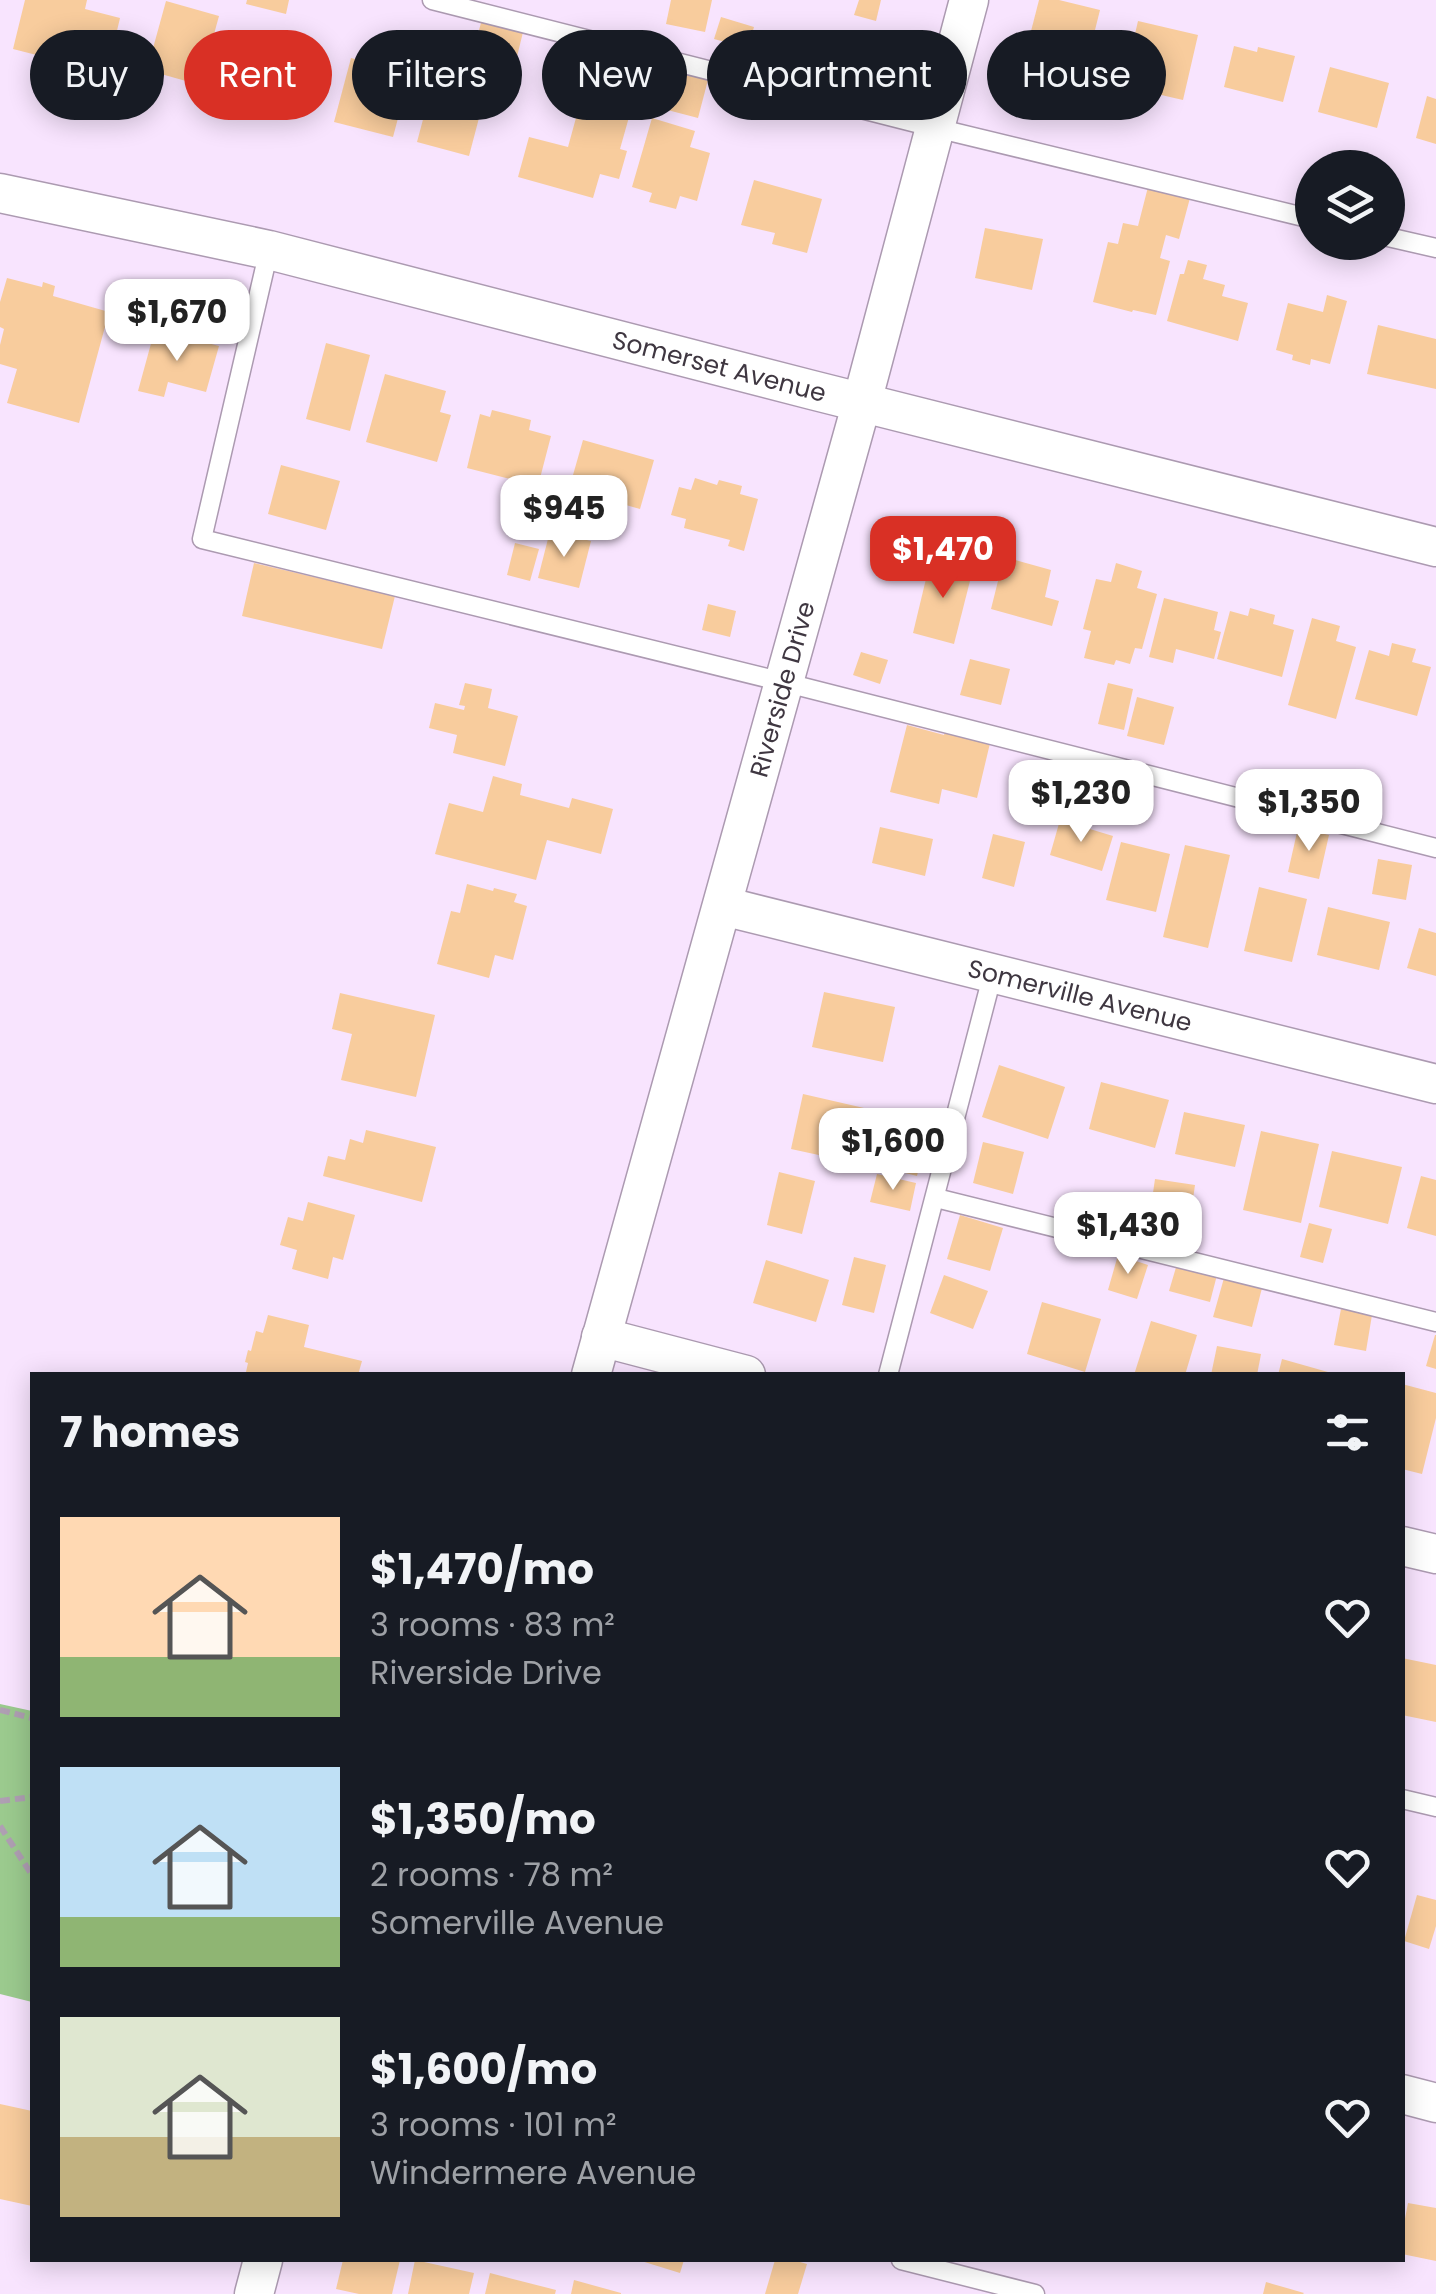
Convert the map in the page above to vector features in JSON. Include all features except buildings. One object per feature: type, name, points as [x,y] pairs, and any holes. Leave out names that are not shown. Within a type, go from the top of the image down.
[{"type":"street","name":"Riverside Drive","points":[[592,1372],[862,402],[969,0]]},
{"type":"street","name":"Somerset Avenue","points":[[0,193],[268,250],[1436,546]]},
{"type":"street","name":"Somerville Avenue","points":[[723,906],[1436,1084]]},
{"type":"street","points":[[601,1337],[735,1372]]},
{"type":"street","points":[[1405,1547],[1436,1554]]},
{"type":"street","points":[[1405,2095],[1436,2102]]},
{"type":"street","points":[[254,2294],[262,2262]]},
{"type":"lane","points":[[432,0],[1295,214]]},
{"type":"lane","points":[[1405,240],[1436,248]]},
{"type":"lane","points":[[268,250],[202,538],[1436,848]]},
{"type":"lane","points":[[889,1372],[994,973]]},
{"type":"lane","points":[[936,1198],[1436,1322]]},
{"type":"lane","points":[[1405,1800],[1436,1807]]},
{"type":"lane","points":[[909,2262],[1034,2294]]},
{"type":"path","points":[[0,1710],[30,1718]]},
{"type":"path","points":[[0,1801],[30,1797]]},
{"type":"path","points":[[0,1826],[30,1872]]},
{"type":"green space","points":[[0,1704],[30,1711],[30,2002],[0,1994]]}]
